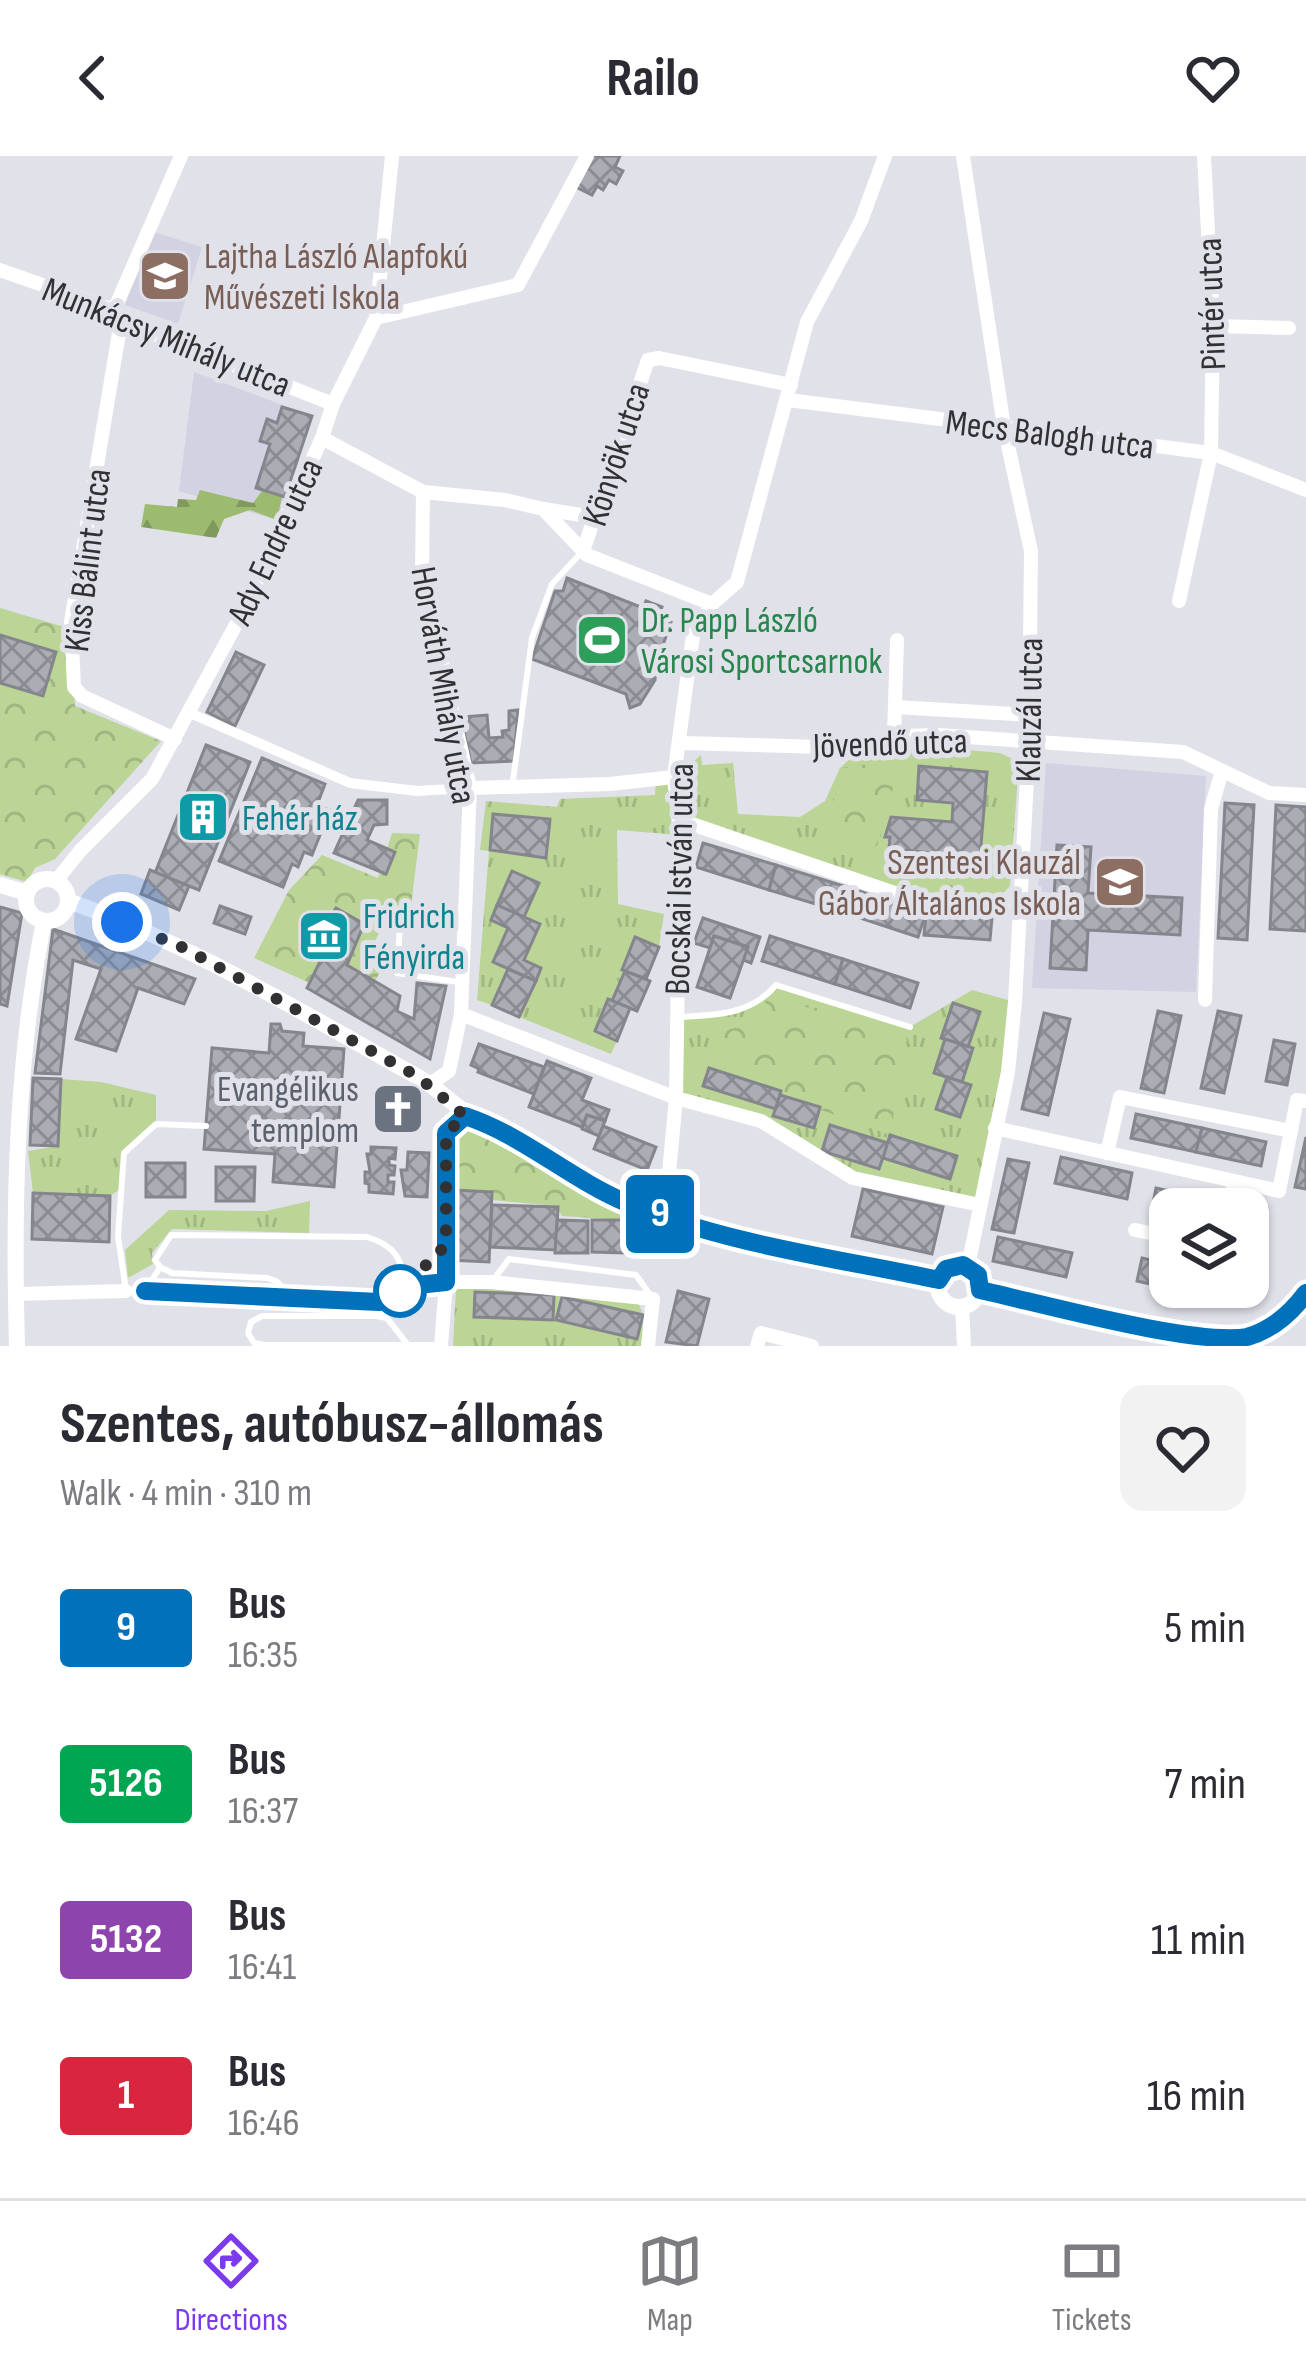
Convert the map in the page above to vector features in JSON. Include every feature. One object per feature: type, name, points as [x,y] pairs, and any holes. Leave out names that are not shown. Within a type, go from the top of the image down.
[{"type":"street","name":"Kiss Bálint utca","points":[[175,739],[82,696],[74,687],[71,622],[118,315],[181,156]]},
{"type":"street","name":"Ady Endre utca","points":[[56,881],[152,779],[239,619],[376,318],[392,156]]},
{"type":"street","points":[[376,318],[518,285],[586,156]]},
{"type":"street","name":"Bocskai István utca","points":[[665,1216],[676,1098],[680,820],[674,777],[693,635],[712,604],[737,582],[807,322],[861,221],[885,156]]},
{"type":"street","name":"Klauzál utca","points":[[963,156],[1004,427],[1031,550],[1029,742],[1008,1072],[968,1266]]},
{"type":"street","name":"Pintér utca","points":[[1179,601],[1211,453],[1213,326],[1204,156]]},
{"type":"street","name":"Munkácsy Mihály utca","points":[[0,270],[333,404]]},
{"type":"street","points":[[1213,326],[1289,328]]},
{"type":"street","name":"Könyök utca","points":[[583,551],[648,360],[659,358],[789,393]]},
{"type":"street","name":"Mecs Balogh utca","points":[[789,393],[1211,453],[1306,490]]},
{"type":"street","points":[[322,438],[422,492],[505,500],[594,518]]},
{"type":"street","name":"Horváth Mihály utca","points":[[422,492],[422,577],[470,788],[460,1014],[449,1071],[430,1084]]},
{"type":"street","points":[[543,509],[583,551],[712,604]]},
{"type":"street","points":[[894,737],[897,640]]},
{"type":"street","points":[[895,707],[1030,715]]},
{"type":"street","points":[[190,713],[350,783],[417,791],[674,777]]},
{"type":"street","name":"Jövendő utca","points":[[681,743],[856,748],[894,737],[938,735],[1184,752],[1269,793],[1306,795]]},
{"type":"street","points":[[1205,1000],[1210,809],[1222,771]]},
{"type":"street","points":[[680,820],[924,903],[1020,906]]},
{"type":"street","points":[[39,880],[56,881],[65,889],[68,901],[63,914],[44,921],[28,911],[27,892],[39,880]]},
{"type":"street","points":[[0,885],[27,892]]},
{"type":"street","points":[[68,901],[184,948],[430,1084],[465,1116],[487,1123],[599,1190],[754,1243],[939,1280]]},
{"type":"street","points":[[17,1346],[7,1207],[44,921]]},
{"type":"street","points":[[460,1014],[676,1098],[761,1121],[853,1178],[980,1205]]},
{"type":"street","points":[[1107,1153],[1120,1097],[1291,1131]]},
{"type":"street","points":[[995,1128],[1280,1191],[1297,1100],[1306,1101]]},
{"type":"street","points":[[441,1346],[446,1133],[465,1116]]},
{"type":"street","points":[[1232,1188],[1234,1181]]},
{"type":"street","points":[[1135,1230],[1149,1233]]},
{"type":"street","points":[[951,1266],[968,1266],[978,1275],[976,1300],[962,1307],[945,1302],[939,1280],[951,1266]]},
{"type":"street","points":[[446,1282],[492,1282],[653,1299],[648,1346]]},
{"type":"street","points":[[980,1290],[1183,1336],[1245,1338],[1270,1337],[1306,1293]]},
{"type":"street","points":[[16,1294],[126,1291]]},
{"type":"street","points":[[962,1307],[964,1346]]},
{"type":"street","points":[[757,1346],[761,1333],[812,1346]]},
{"type":"lane","points":[[512,789],[532,638],[553,584],[583,551]]},
{"type":"lane","points":[[401,910],[397,973],[462,982]]},
{"type":"lane","points":[[676,1018],[728,1014],[760,1002],[776,985],[910,1027]]},
{"type":"lane","points":[[206,1126],[156,1124],[124,1153],[118,1236],[126,1291],[379,1302],[408,1286],[446,1282]]},
{"type":"lane","points":[[293,1298],[267,1278],[172,1273],[155,1260],[158,1250],[171,1235],[367,1237],[386,1242],[398,1254],[404,1274],[399,1292]]},
{"type":"lane","points":[[492,1282],[509,1259],[636,1275],[653,1299]]},
{"type":"lane","points":[[145,1291],[160,1268]]},
{"type":"lane","points":[[408,1345],[387,1318],[376,1316],[262,1316],[250,1322],[248,1333],[254,1343],[441,1346]]},
{"type":"shaded area","name":"Lajtha László Alapfokú Művészeti Iskola","points":[[154,232],[202,247],[178,324],[125,305]]},
{"type":"shaded area","points":[[194,372],[312,416],[277,520],[179,491]]},
{"type":"shaded area","name":"Szentesi Klauzál Gábor Általános Iskola","points":[[1046,763],[1206,776],[1196,992],[1032,988]]},
{"type":"green space","points":[[200,490],[253,503],[262,491],[282,497],[277,520],[250,510],[224,519],[216,538],[141,527],[145,504],[177,507],[178,499],[196,500]]},
{"type":"green space","points":[[0,608],[71,629],[75,706],[161,741],[55,859],[35,868],[27,882],[0,874]]},
{"type":"green space","points":[[905,744],[1000,753],[1019,762],[1010,886],[992,905],[924,903],[692,817],[685,776],[701,755],[702,765],[733,763],[738,814],[800,817],[825,801],[840,768],[851,758]]},
{"type":"green space","points":[[905,744],[877,846],[828,829],[840,768],[892,761]]},
{"type":"green space","points":[[674,777],[680,835],[617,830],[618,904],[664,914],[659,947],[636,938],[612,1001],[608,1000],[595,1030],[617,1041],[611,1054],[519,1017],[541,968],[524,960],[539,924],[522,916],[538,883],[513,871],[491,919],[508,928],[493,962],[508,969],[492,1005],[477,1000],[489,851],[480,850],[486,801],[557,807],[560,799],[655,795],[656,779]]},
{"type":"green space","points":[[392,833],[420,834],[408,929],[382,927],[364,963],[380,972],[375,981],[347,965],[363,924],[334,933],[312,984],[254,958],[289,890],[322,855],[378,878]]},
{"type":"green space","points":[[776,985],[910,1027],[972,990],[1015,1002],[980,1205],[853,1178],[761,1121],[676,1098],[676,1018],[742,1007]]},
{"type":"green space","points":[[772,991],[790,997],[790,1002],[907,1039],[890,1135],[724,1073],[727,1063],[716,1033],[754,1023],[769,1011],[764,999]]},
{"type":"green space","points":[[61,1079],[101,1082],[156,1095],[156,1124],[124,1153],[122,1188],[110,1196],[33,1193],[28,1151],[58,1146]]},
{"type":"green space","points":[[461,1121],[487,1123],[629,1204],[626,1220],[562,1216],[556,1206],[492,1200],[491,1192],[453,1190],[451,1154]]},
{"type":"green space","points":[[310,1201],[309,1233],[172,1229],[152,1253],[153,1264],[128,1278],[125,1250],[169,1210],[266,1211]]},
{"type":"green space","points":[[456,1287],[637,1299],[643,1315],[642,1346],[453,1346]]},
{"type":"building","points":[[590,156],[620,156],[615,167],[623,171],[616,184],[609,180],[592,195],[574,186]]},
{"type":"building","points":[[282,407],[312,416],[285,497],[256,488],[270,444],[260,441],[267,419],[277,423]]},
{"type":"building","name":"Dr. Papp László Városi Sportcsarnok","points":[[567,578],[643,608],[646,601],[662,607],[659,617],[671,622],[655,680],[640,704],[630,708],[626,694],[532,659],[555,591],[563,591]]},
{"type":"building","points":[[0,635],[56,652],[43,696],[0,683]]},
{"type":"building","points":[[236,652],[264,665],[235,726],[207,712]]},
{"type":"building","points":[[518,710],[514,761],[471,763],[461,717],[487,715],[489,738],[503,737],[502,731],[509,730],[509,711]]},
{"type":"building","name":"Fehér ház","points":[[206,745],[250,762],[199,890],[155,873]]},
{"type":"building","points":[[262,758],[325,784],[317,805],[330,810],[312,855],[304,852],[298,867],[292,864],[283,887],[219,861]]},
{"type":"building","points":[[919,766],[987,772],[980,857],[889,849],[890,837],[885,837],[891,817],[952,822],[953,803],[917,800]]},
{"type":"building","points":[[358,800],[387,800],[387,824],[374,825],[367,840],[395,852],[386,874],[334,853]]},
{"type":"building","points":[[1225,803],[1254,805],[1247,940],[1218,938]]},
{"type":"building","points":[[1276,805],[1306,807],[1306,931],[1270,929]]},
{"type":"building","points":[[493,814],[550,819],[546,858],[490,850]]},
{"type":"building","points":[[703,843],[776,865],[769,890],[696,867]]},
{"type":"building","points":[[1057,845],[1091,847],[1088,893],[1182,898],[1180,935],[1088,930],[1086,970],[1050,968]]},
{"type":"building","points":[[776,865],[850,888],[842,912],[769,890]]},
{"type":"building","points":[[150,870],[189,886],[179,910],[141,894]]},
{"type":"building","points":[[512,871],[539,883],[524,917],[497,905]]},
{"type":"building","points":[[850,888],[926,913],[918,937],[842,912]]},
{"type":"building","points":[[497,905],[540,924],[524,960],[541,968],[536,981],[493,962],[508,928],[491,920]]},
{"type":"building","points":[[220,906],[251,917],[245,934],[214,923]]},
{"type":"building","points":[[0,907],[22,913],[7,1006],[0,1004]]},
{"type":"building","points":[[336,908],[364,924],[347,965],[400,996],[397,1011],[414,1019],[417,983],[446,986],[430,1059],[307,988],[334,933],[324,927]]},
{"type":"building","points":[[926,913],[992,918],[990,940],[924,935]]},
{"type":"building","points":[[703,918],[760,937],[751,963],[743,960],[748,947],[714,936],[710,948],[694,943]]},
{"type":"building","points":[[53,929],[195,979],[184,1004],[138,988],[116,1051],[76,1039],[101,969],[73,960],[60,1074],[35,1073]]},
{"type":"building","points":[[714,936],[748,947],[730,998],[697,987]]},
{"type":"building","points":[[770,936],[843,959],[835,984],[762,961]]},
{"type":"building","points":[[635,937],[659,947],[646,979],[622,970]]},
{"type":"building","points":[[843,959],[918,983],[910,1008],[835,984]]},
{"type":"building","points":[[508,969],[536,981],[519,1017],[492,1005]]},
{"type":"building","points":[[625,971],[650,981],[637,1011],[612,1001]]},
{"type":"building","points":[[608,999],[630,1008],[617,1041],[595,1031]]},
{"type":"building","points":[[953,1003],[980,1012],[968,1047],[941,1038]]},
{"type":"building","points":[[1158,1011],[1181,1016],[1164,1093],[1141,1088]]},
{"type":"building","points":[[1218,1011],[1241,1016],[1224,1093],[1201,1088]]},
{"type":"building","points":[[1044,1013],[1070,1019],[1048,1115],[1022,1109]]},
{"type":"building","points":[[271,1024],[280,1024],[282,1031],[304,1033],[303,1046],[344,1049],[334,1187],[273,1182],[275,1154],[204,1149],[212,1048],[269,1053]]},
{"type":"building","points":[[945,1039],[973,1048],[962,1082],[934,1073]]},
{"type":"building","points":[[1274,1040],[1295,1044],[1287,1085],[1266,1081]]},
{"type":"building","points":[[479,1044],[544,1067],[534,1094],[478,1072],[471,1065]]},
{"type":"building","points":[[547,1061],[591,1078],[582,1100],[609,1110],[605,1121],[587,1115],[582,1127],[529,1107]]},
{"type":"building","points":[[709,1068],[781,1091],[776,1109],[703,1086]]},
{"type":"building","points":[[947,1077],[971,1085],[960,1117],[936,1109]]},
{"type":"building","points":[[33,1078],[61,1079],[58,1146],[30,1145]]},
{"type":"building","points":[[780,1095],[820,1107],[814,1128],[773,1116]]},
{"type":"building","name":"Evangélikus templom","points":[[385,1098],[415,1100],[418,1117],[414,1123],[383,1121],[378,1108]]},
{"type":"building","points":[[1136,1114],[1202,1128],[1196,1152],[1131,1138]]},
{"type":"building","points":[[587,1115],[605,1121],[599,1136],[582,1129]]},
{"type":"building","points":[[830,1125],[888,1143],[879,1169],[822,1151]]},
{"type":"building","points":[[603,1126],[656,1147],[647,1170],[594,1149]]},
{"type":"building","points":[[1202,1128],[1266,1142],[1261,1166],[1196,1152]]},
{"type":"building","points":[[890,1135],[957,1156],[950,1179],[883,1158]]},
{"type":"building","points":[[1306,1137],[1306,1189],[1295,1187]]},
{"type":"building","points":[[371,1147],[396,1148],[395,1159],[389,1158],[389,1165],[395,1166],[394,1175],[388,1175],[388,1182],[394,1182],[393,1194],[369,1192],[365,1172],[370,1172],[367,1154]]},
{"type":"building","points":[[408,1152],[429,1153],[427,1197],[405,1196],[401,1170],[407,1170]]},
{"type":"building","points":[[1061,1157],[1132,1173],[1127,1199],[1055,1183]]},
{"type":"building","points":[[1008,1159],[1029,1163],[1014,1233],[992,1229]]},
{"type":"building","points":[[146,1163],[185,1163],[185,1197],[146,1197]]},
{"type":"building","points":[[216,1167],[255,1167],[254,1201],[216,1201]]},
{"type":"building","points":[[863,1189],[943,1207],[932,1254],[852,1236]]},
{"type":"building","points":[[453,1190],[492,1192],[489,1262],[450,1260]]},
{"type":"building","points":[[33,1193],[110,1196],[109,1242],[32,1239]]},
{"type":"building","points":[[492,1205],[558,1207],[556,1250],[490,1247]]},
{"type":"building","points":[[557,1220],[588,1221],[588,1253],[555,1253]]},
{"type":"building","points":[[592,1220],[626,1220],[625,1253],[592,1252]]},
{"type":"building","points":[[998,1237],[1072,1253],[1066,1277],[993,1261]]},
{"type":"building","points":[[1142,1258],[1149,1260],[1149,1284],[1137,1281]]},
{"type":"building","points":[[678,1291],[709,1299],[697,1346],[666,1342]]},
{"type":"building","points":[[475,1292],[554,1295],[553,1320],[474,1317]]},
{"type":"building","points":[[562,1297],[643,1315],[637,1339],[556,1320]]},
{"type":"bus line","name":"9","points":[[145,1291],[379,1302],[408,1286],[446,1282],[446,1133],[465,1116],[487,1123],[599,1190],[665,1216],[754,1243],[939,1280],[946,1269],[963,1265],[978,1275],[980,1290],[1183,1336],[1245,1338],[1272,1327],[1306,1293]]},
{"type":"place","name":"Lajtha László Alapfokú Művészeti Iskola","points":[[165,276]]},
{"type":"place","name":"Dr. Papp László Városi Sportcsarnok","points":[[602,640]]},
{"type":"place","name":"Fehér ház","points":[[203,817]]},
{"type":"place","name":"Szentesi Klauzál Gábor Általános Iskola","points":[[1120,882]]},
{"type":"place","name":"Fridrich Fényirda","points":[[324,936]]},
{"type":"place","name":"Evangélikus templom","points":[[398,1109]]},
{"type":"route","points":[[122,922],[184,948],[417,1076],[465,1116],[446,1133],[446,1245],[400,1291]]}]
